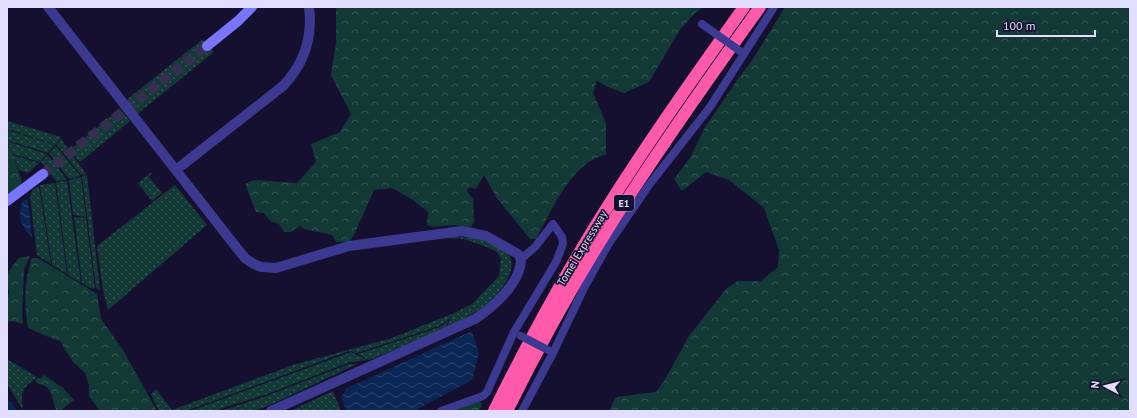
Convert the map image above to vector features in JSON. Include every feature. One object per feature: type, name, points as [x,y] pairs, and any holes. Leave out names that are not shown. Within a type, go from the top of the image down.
[{"type":"highway","name":"Tomei Expressway","points":[[494,411],[548,308],[586,242],[628,175],[683,93],[744,7]]},
{"type":"highway","name":"Tomei Expressway","points":[[506,411],[558,313],[596,248],[643,175],[760,7]]},
{"type":"main road","points":[[207,46],[238,21],[252,7]]},
{"type":"main road","points":[[7,201],[43,174]]},
{"type":"street","points":[[48,7],[240,252],[246,259],[261,267],[285,267],[349,246],[462,231],[486,236],[518,254],[521,259],[520,271],[510,286],[499,300],[475,319],[272,411]]},
{"type":"street","points":[[176,170],[290,79],[302,61],[308,42],[310,31],[309,7]]},
{"type":"street","points":[[522,411],[551,351],[608,245],[649,185],[710,107],[743,52],[774,7]]},
{"type":"street","points":[[702,24],[743,52]]},
{"type":"street","points":[[441,411],[483,396],[487,392],[556,262],[563,244],[562,236],[553,224],[535,247],[521,259]]},
{"type":"street","points":[[517,334],[551,351]]},
{"type":"green space","points":[[336,7],[703,7],[693,15],[679,31],[649,82],[624,93],[597,81],[593,93],[606,123],[606,154],[592,160],[574,175],[553,207],[536,239],[530,239],[496,197],[484,175],[476,189],[469,187],[467,191],[473,199],[474,222],[471,227],[453,225],[433,227],[427,225],[428,212],[413,200],[392,188],[374,190],[354,235],[349,242],[336,242],[332,235],[304,229],[300,226],[291,232],[284,232],[279,224],[270,221],[264,213],[256,212],[245,184],[254,180],[297,183],[316,162],[311,144],[340,132],[351,114],[331,75],[336,43]]},
{"type":"green space","points":[[785,7],[1130,7],[1130,411],[609,411],[616,397],[656,392],[664,381],[689,336],[726,289],[738,281],[761,281],[778,267],[779,250],[764,208],[729,180],[706,172],[682,191],[674,179],[690,158],[704,129],[753,59]]},
{"type":"green space","points":[[203,39],[214,52],[136,115],[125,101]]},
{"type":"green space","points":[[120,109],[130,121],[80,162],[70,150]]},
{"type":"green space","points":[[7,121],[61,137],[56,145],[7,129]]},
{"type":"green space","points":[[7,130],[55,145],[48,153],[7,140]]},
{"type":"green space","points":[[61,139],[86,174],[81,175],[57,145]]},
{"type":"green space","points":[[7,141],[47,154],[40,162],[13,154]]},
{"type":"green space","points":[[7,144],[11,149],[22,181],[20,186],[7,196]]},
{"type":"green space","points":[[56,146],[80,176],[69,179],[49,153]]},
{"type":"green space","points":[[13,155],[39,163],[28,173],[19,170]]},
{"type":"green space","points":[[48,155],[67,180],[56,181],[41,162]]},
{"type":"green space","points":[[153,171],[149,177],[162,193],[152,201],[138,183]]},
{"type":"green space","points":[[87,175],[100,290],[96,288],[82,176]]},
{"type":"green space","points":[[81,177],[86,217],[73,215],[69,180]]},
{"type":"green space","points":[[67,181],[81,283],[68,275],[56,182]]},
{"type":"green space","points":[[55,183],[67,274],[52,265],[40,185]]},
{"type":"green space","points":[[175,185],[207,225],[108,310],[103,290],[97,246]]},
{"type":"green space","points":[[39,186],[51,264],[37,255],[30,196],[33,189]]},
{"type":"green space","points":[[74,217],[86,218],[95,289],[82,283]]},
{"type":"green space","points":[[459,237],[487,241],[509,254],[511,258],[511,269],[505,283],[493,298],[471,315],[446,328],[451,318],[439,326],[357,353],[349,351],[186,411],[159,411],[151,394],[156,389],[172,410],[293,365],[392,338],[454,313],[472,304],[499,276],[501,258],[496,251],[484,246],[464,239],[445,238]]},
{"type":"green space","points":[[30,256],[24,269],[23,324],[13,321],[7,322],[7,295],[10,293],[7,282],[8,274],[19,258]]},
{"type":"green space","points":[[32,258],[38,258],[97,294],[101,319],[123,350],[156,409],[155,411],[100,411],[89,396],[89,385],[85,373],[73,362],[60,341],[28,328],[26,284]]},
{"type":"green space","points":[[449,320],[445,328],[435,333],[369,360],[358,354],[440,327]]},
{"type":"green space","points":[[351,352],[368,360],[350,362],[265,395],[215,411],[190,411]]},
{"type":"green space","points":[[7,359],[37,377],[28,384],[22,394],[23,410],[7,384]]},
{"type":"green space","points":[[349,364],[357,364],[268,406],[252,411],[220,411],[261,398]]},
{"type":"green space","points":[[44,375],[63,388],[74,400],[60,411],[57,411],[47,387],[38,384],[35,380]]},
{"type":"green space","points":[[333,391],[341,411],[290,411]]},
{"type":"green space","points":[[478,400],[482,405],[479,411],[448,411]]},
{"type":"water","points":[[28,199],[32,238],[25,229],[20,218],[22,201]]},
{"type":"water","points":[[472,331],[479,353],[472,380],[414,411],[346,411],[341,396],[345,392],[345,389]]},
{"type":"waterway","points":[[7,406],[10,411]]},
{"type":"tunnel","points":[[43,174],[207,46]]}]
